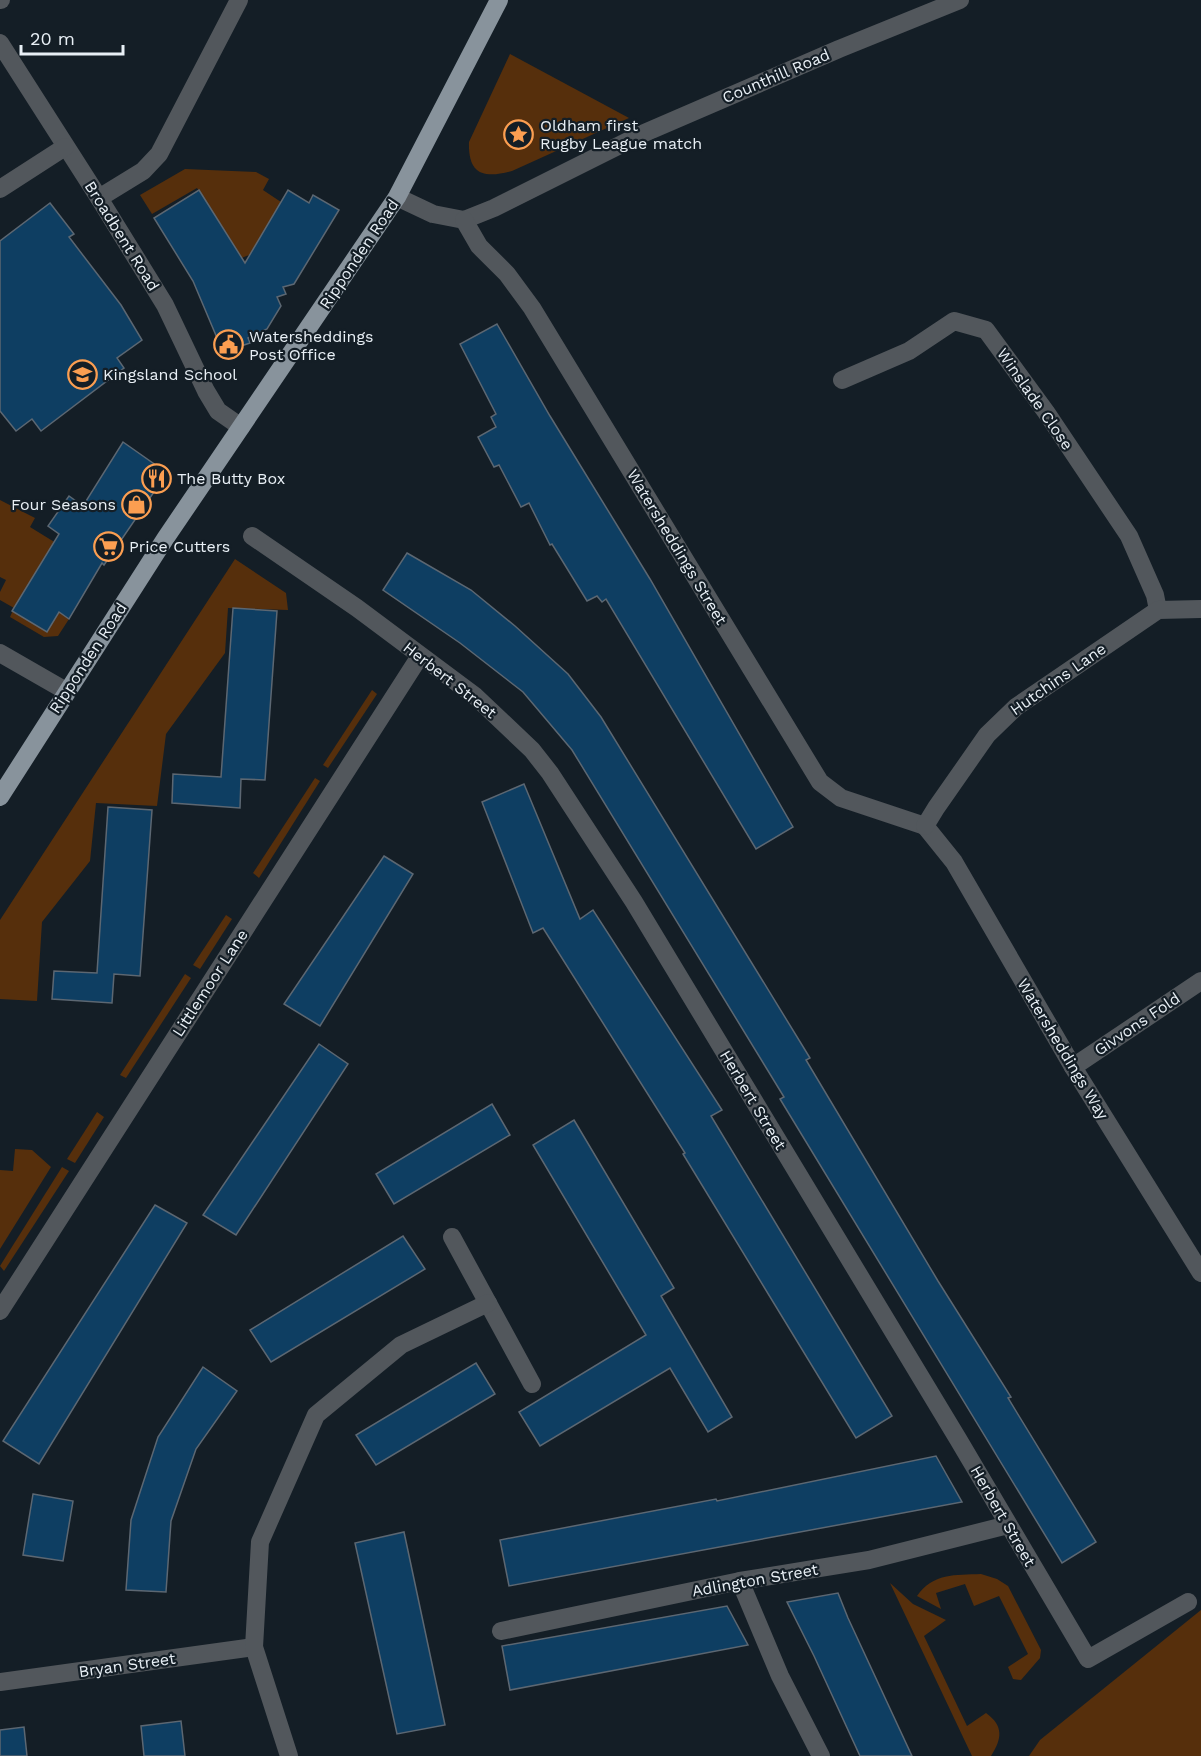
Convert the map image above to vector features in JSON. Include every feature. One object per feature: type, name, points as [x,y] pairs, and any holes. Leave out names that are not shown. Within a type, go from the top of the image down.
[{"type":"main road","name":"Ripponden Road","points":[[0,797],[66,691],[397,197],[499,0]]},
{"type":"street","points":[[99,198],[144,171],[159,153],[239,0]]},
{"type":"street","name":"Counthill Road","points":[[464,220],[494,208],[642,134],[839,49],[960,0]]},
{"type":"street","name":"Broadbent Road","points":[[0,43],[165,305],[218,411],[241,427]]},
{"type":"street","points":[[0,189],[65,147]]},
{"type":"street","points":[[397,197],[433,213],[464,220]]},
{"type":"street","name":"Watersheddings Street","points":[[464,220],[479,246],[507,274],[532,308],[820,782],[841,798],[925,826]]},
{"type":"street","name":"Winslade Close","points":[[842,380],[909,351],[954,321],[986,330],[1046,412],[1129,536],[1155,595],[1158,610]]},
{"type":"street","name":"Herbert Street","points":[[252,536],[357,608],[475,696],[532,750],[550,773],[634,902],[1088,1659],[1188,1602]]},
{"type":"street","points":[[1158,610],[1201,609]]},
{"type":"street","name":"Hutchins Lane","points":[[925,826],[987,735],[1016,706],[1158,610]]},
{"type":"street","points":[[0,653],[66,691]]},
{"type":"street","name":"Littlemoor Lane","points":[[0,1311],[420,656]]},
{"type":"street","name":"Watersheddings Way","points":[[925,826],[954,862],[1072,1067],[1201,1273]]},
{"type":"street","name":"Givvons Fold","points":[[1072,1067],[1201,981]]},
{"type":"street","points":[[452,1237],[532,1384]]},
{"type":"street","points":[[289,1756],[254,1647],[260,1542],[316,1415],[401,1346],[488,1303]]},
{"type":"street","name":"Adlington Street","points":[[501,1631],[740,1581],[869,1560],[1008,1525]]},
{"type":"street","points":[[740,1581],[780,1676],[821,1756]]},
{"type":"street","name":"Bryan Street","points":[[0,1682],[254,1647]]},
{"type":"shaded area","points":[[510,54],[629,118],[512,171],[493,174],[479,172],[471,161],[469,142]]},
{"type":"shaded area","points":[[185,169],[256,172],[269,179],[263,190],[281,202],[274,245],[224,265],[215,249],[231,240],[197,188],[152,214],[140,195]]},
{"type":"shaded area","points":[[0,500],[35,518],[30,527],[90,564],[53,555],[47,632],[59,612],[69,619],[58,636],[44,637],[10,617],[14,608],[0,600],[0,592],[6,580],[0,577]]},
{"type":"shaded area","points":[[235,559],[286,593],[288,610],[228,608],[225,653],[166,734],[157,806],[96,803],[90,861],[42,922],[37,1001],[0,999],[0,920]]},
{"type":"shaded area","points":[[372,690],[377,694],[328,768],[323,765]]},
{"type":"shaded area","points":[[315,778],[320,781],[259,878],[253,873]]},
{"type":"shaded area","points":[[226,915],[232,919],[200,969],[193,965]]},
{"type":"shaded area","points":[[185,974],[191,978],[126,1078],[120,1075]]},
{"type":"shaded area","points":[[97,1112],[104,1117],[75,1163],[67,1159]]},
{"type":"shaded area","points":[[15,1149],[32,1150],[51,1167],[0,1249],[0,1170],[13,1171]]},
{"type":"shaded area","points":[[62,1167],[69,1171],[4,1271],[0,1266]]},
{"type":"shaded area","points":[[981,1574],[997,1579],[1008,1586],[1041,1650],[1040,1658],[1021,1680],[1013,1679],[1008,1667],[1028,1654],[999,1596],[974,1606],[965,1584],[936,1593],[941,1609],[917,1596],[923,1588],[937,1579],[954,1575]]},
{"type":"shaded area","points":[[890,1583],[913,1604],[946,1620],[924,1636],[967,1726],[986,1713],[996,1723],[999,1738],[991,1756],[972,1756]]},
{"type":"shaded area","points":[[1201,1610],[1201,1756],[1029,1756],[1040,1740]]},
{"type":"building","points":[[199,190],[245,263],[288,190],[309,203],[313,195],[339,210],[294,284],[283,287],[286,294],[277,297],[281,306],[267,329],[248,338],[250,343],[223,352],[193,281],[154,218]]},
{"type":"building","points":[[50,203],[74,234],[69,237],[121,305],[142,340],[117,358],[124,368],[41,431],[32,419],[16,431],[0,411],[0,241]]},
{"type":"building","points":[[497,324],[550,416],[650,579],[793,827],[756,849],[606,599],[602,602],[597,596],[587,601],[552,544],[550,545],[529,503],[521,507],[499,465],[494,467],[478,437],[496,427],[491,417],[496,414],[460,344]]},
{"type":"building","points":[[123,442],[167,473],[104,565],[102,563],[69,619],[59,612],[47,632],[12,611],[59,534],[48,526],[69,496],[83,506]]},
{"type":"building","points":[[407,553],[471,590],[515,626],[568,674],[601,717],[810,1058],[806,1060],[938,1281],[1011,1397],[1008,1398],[1096,1542],[1062,1563],[780,1099],[784,1097],[572,750],[523,692],[460,643],[383,590]]},
{"type":"building","points":[[233,608],[277,611],[265,780],[241,779],[240,808],[172,803],[173,774],[221,777]]},
{"type":"building","points":[[524,784],[580,919],[593,910],[722,1110],[711,1116],[892,1416],[856,1438],[683,1154],[685,1153],[543,928],[533,933],[482,802]]},
{"type":"building","points":[[108,807],[152,810],[140,976],[114,974],[112,1003],[52,999],[54,971],[97,973]]},
{"type":"building","points":[[384,856],[413,874],[320,1026],[284,1004]]},
{"type":"building","points":[[319,1044],[348,1064],[236,1235],[203,1215]]},
{"type":"building","points":[[492,1104],[510,1135],[394,1204],[376,1174]]},
{"type":"building","points":[[574,1120],[674,1288],[661,1296],[732,1417],[708,1432],[670,1368],[540,1446],[519,1412],[646,1335],[533,1145]]},
{"type":"building","points":[[155,1205],[187,1223],[39,1464],[3,1441]]},
{"type":"building","points":[[403,1236],[425,1269],[271,1362],[250,1330]]},
{"type":"building","points":[[476,1363],[495,1394],[376,1465],[356,1435]]},
{"type":"building","points":[[203,1367],[237,1391],[196,1449],[171,1521],[166,1592],[126,1590],[131,1520],[158,1437]]},
{"type":"building","points":[[936,1456],[962,1502],[509,1586],[500,1540],[716,1499],[717,1501]]},
{"type":"building","points":[[33,1494],[73,1501],[63,1561],[23,1555]]},
{"type":"building","points":[[404,1532],[445,1725],[397,1734],[355,1543]]},
{"type":"building","points":[[838,1593],[912,1756],[860,1756],[787,1602]]},
{"type":"building","points":[[727,1606],[748,1645],[510,1690],[502,1646]]},
{"type":"building","points":[[181,1721],[185,1756],[144,1756],[141,1726]]},
{"type":"building","points":[[24,1727],[27,1756],[0,1756],[0,1730]]},
{"type":"place","name":"Oldham first Rugby League match","points":[[519,134]]},
{"type":"place","name":"Watersheddings Post Office","points":[[228,345]]},
{"type":"place","name":"Kingsland School","points":[[82,374]]},
{"type":"place","name":"The Butty Box","points":[[156,478]]},
{"type":"place","name":"Four Seasons","points":[[137,504]]},
{"type":"place","name":"Price Cutters","points":[[108,546]]}]
